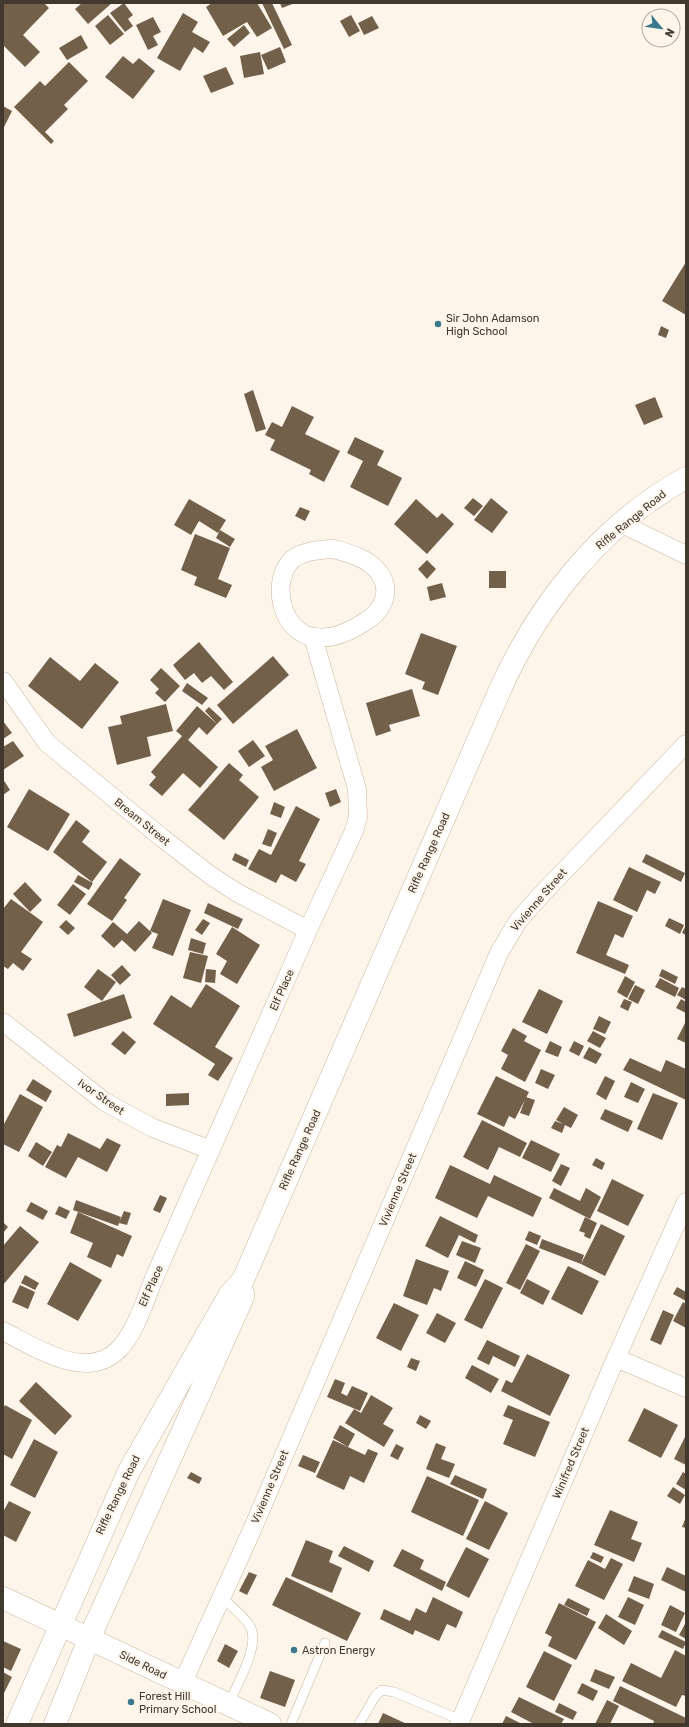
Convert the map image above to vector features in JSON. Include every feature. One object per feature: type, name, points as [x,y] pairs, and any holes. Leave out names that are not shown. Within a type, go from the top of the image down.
[{"type":"main road","name":"Rifle Range Road","points":[[17,1724],[129,1471],[230,1294],[243,1280],[509,669],[526,636],[555,594],[581,562],[622,524],[651,501],[686,478]]},
{"type":"main road","name":"Rifle Range Road","points":[[55,1724],[89,1639],[243,1297],[243,1280]]},
{"type":"main road","name":"Side Road","points":[[3,1598],[60,1624],[182,1684],[270,1724]]},
{"type":"street","points":[[622,524],[686,555]]},
{"type":"street","points":[[334,549],[349,553],[377,570],[385,586],[386,595],[382,606],[375,616],[342,633],[326,638],[313,637],[299,632],[291,623],[280,597],[281,583],[289,563],[303,554],[319,550],[334,549]]},
{"type":"street","name":"Elf Place","points":[[3,1331],[44,1352],[80,1363],[106,1359],[119,1350],[130,1333],[308,930],[354,831],[358,802],[353,772],[313,637]]},
{"type":"street","name":"Bream Street","points":[[3,681],[47,743],[161,837],[210,875],[236,892],[308,930]]},
{"type":"street","name":"Vivienne Street","points":[[182,1684],[221,1598],[499,953],[508,936],[518,921],[550,885],[686,744]]},
{"type":"street","name":"Ivor Street","points":[[3,1022],[105,1102],[153,1128],[211,1150]]},
{"type":"street","name":"Winifred Street","points":[[460,1722],[616,1358],[686,1202]]},
{"type":"street","points":[[616,1358],[686,1388]]},
{"type":"lane","points":[[221,1598],[245,1620],[250,1627],[253,1636],[250,1653],[228,1705]]},
{"type":"lane","points":[[290,1724],[325,1642]]},
{"type":"lane","points":[[359,1724],[376,1695],[382,1690],[394,1692],[460,1722]]},
{"type":"building","points":[[3,3],[44,3],[49,8],[23,35],[40,52],[25,67],[3,45]]},
{"type":"building","points":[[82,3],[112,3],[88,24],[75,9]]},
{"type":"building","points":[[124,3],[133,15],[128,19],[133,26],[125,32],[110,13]]},
{"type":"building","points":[[212,3],[257,3],[272,28],[257,37],[247,22],[223,36],[206,7]]},
{"type":"building","points":[[262,3],[272,3],[292,45],[284,49]]},
{"type":"building","points":[[280,3],[295,3],[282,8]]},
{"type":"building","points":[[183,13],[198,22],[192,32],[210,42],[203,53],[194,47],[180,71],[157,58]]},
{"type":"building","points":[[108,15],[124,34],[110,45],[95,26]]},
{"type":"building","points":[[351,15],[360,31],[349,37],[340,21]]},
{"type":"building","points":[[372,16],[379,28],[364,35],[358,23]]},
{"type":"building","points":[[153,17],[161,32],[153,36],[158,45],[148,50],[136,25]]},
{"type":"building","points":[[244,25],[250,33],[234,47],[227,39]]},
{"type":"building","points":[[81,35],[88,48],[67,60],[59,48]]},
{"type":"building","points":[[280,47],[286,62],[268,70],[261,55]]},
{"type":"building","points":[[260,52],[264,74],[244,78],[240,56]]},
{"type":"building","points":[[123,56],[133,64],[139,58],[155,71],[133,99],[105,77]]},
{"type":"building","points":[[69,62],[88,81],[64,105],[68,109],[45,132],[54,141],[51,144],[14,107],[40,81],[45,86]]},
{"type":"building","points":[[226,67],[234,84],[211,93],[203,76]]},
{"type":"building","points":[[3,106],[12,111],[3,129]]},
{"type":"building","points":[[686,262],[686,315],[662,301]]},
{"type":"building","points":[[661,326],[669,330],[666,338],[658,335]]},
{"type":"building","points":[[253,390],[266,429],[256,432],[244,394]]},
{"type":"building","points":[[655,397],[663,417],[644,425],[635,405]]},
{"type":"building","points":[[292,406],[314,417],[305,434],[340,451],[324,482],[309,474],[311,470],[270,450],[275,440],[265,435],[272,422],[282,427]]},
{"type":"building","points":[[355,437],[384,451],[377,465],[402,478],[388,506],[350,487],[363,461],[347,453]]},
{"type":"building","points":[[473,498],[483,506],[474,516],[464,508]]},
{"type":"building","points":[[491,498],[508,512],[492,533],[474,520]]},
{"type":"building","points":[[189,499],[226,520],[218,533],[199,521],[191,535],[174,525]]},
{"type":"building","points":[[416,499],[437,518],[442,513],[454,524],[427,554],[394,524]]},
{"type":"building","points":[[300,507],[310,511],[305,521],[295,516]]},
{"type":"building","points":[[220,530],[235,539],[230,547],[216,538]]},
{"type":"building","points":[[195,534],[230,548],[218,579],[232,585],[226,598],[194,585],[197,577],[181,570]]},
{"type":"building","points":[[427,560],[436,569],[427,579],[418,569]]},
{"type":"building","points":[[489,571],[506,571],[506,588],[489,588]]},
{"type":"building","points":[[442,583],[446,597],[430,601],[427,587]]},
{"type":"building","points":[[421,633],[457,646],[438,695],[422,689],[425,682],[405,674]]},
{"type":"building","points":[[199,642],[233,682],[224,690],[211,676],[202,683],[194,673],[185,680],[173,665]]},
{"type":"building","points":[[273,656],[289,675],[233,724],[217,705]]},
{"type":"building","points":[[50,657],[80,681],[95,663],[119,682],[82,729],[28,686]]},
{"type":"building","points":[[161,668],[180,686],[165,702],[155,693],[159,689],[150,680]]},
{"type":"building","points":[[187,683],[208,698],[202,705],[182,691]]},
{"type":"building","points":[[412,689],[420,716],[389,725],[391,731],[376,736],[366,703]]},
{"type":"building","points":[[166,704],[173,731],[147,737],[151,756],[117,765],[108,727],[122,724],[120,716]]},
{"type":"building","points":[[197,706],[217,724],[207,735],[199,727],[188,740],[218,767],[200,788],[183,773],[162,796],[149,785],[156,777],[151,772],[182,736],[176,731]]},
{"type":"building","points":[[209,707],[222,719],[217,724],[205,711]]},
{"type":"building","points":[[3,721],[12,733],[3,739]]},
{"type":"building","points":[[297,729],[317,768],[274,791],[261,767],[273,760],[265,746]]},
{"type":"building","points":[[253,740],[265,756],[249,767],[238,751]]},
{"type":"building","points":[[13,741],[24,756],[3,770],[3,747]]},
{"type":"building","points":[[229,763],[243,775],[239,780],[259,797],[224,840],[188,810]]},
{"type":"building","points":[[3,779],[10,790],[3,795]]},
{"type":"building","points":[[29,789],[70,814],[48,851],[7,827]]},
{"type":"building","points":[[336,789],[341,802],[330,807],[325,793]]},
{"type":"building","points":[[274,802],[285,807],[281,818],[270,814]]},
{"type":"building","points":[[296,806],[320,819],[299,861],[306,864],[296,882],[281,874],[276,883],[248,869],[259,849],[271,855]]},
{"type":"building","points":[[76,820],[90,831],[82,842],[107,862],[92,882],[53,852]]},
{"type":"building","points":[[268,829],[277,833],[271,847],[262,844]]},
{"type":"building","points":[[235,853],[249,860],[246,867],[232,860]]},
{"type":"building","points":[[646,854],[685,873],[681,882],[642,862]]},
{"type":"building","points":[[120,858],[141,874],[124,898],[127,900],[112,921],[87,904]]},
{"type":"building","points":[[629,867],[661,882],[655,894],[647,890],[637,912],[613,900]]},
{"type":"building","points":[[78,875],[93,883],[89,890],[74,882]]},
{"type":"building","points":[[25,882],[42,900],[30,912],[13,894]]},
{"type":"building","points":[[73,884],[86,894],[70,915],[57,905]]},
{"type":"building","points":[[11,899],[43,922],[21,952],[32,959],[23,971],[13,963],[8,969],[3,966],[3,909]]},
{"type":"building","points":[[163,899],[191,910],[173,956],[152,948],[158,934],[150,931]]},
{"type":"building","points":[[598,901],[633,916],[623,938],[615,934],[606,955],[629,965],[625,974],[576,953]]},
{"type":"building","points":[[208,903],[243,919],[238,929],[204,913]]},
{"type":"building","points":[[669,918],[684,925],[680,934],[665,926]]},
{"type":"building","points":[[203,919],[210,923],[202,935],[195,930]]},
{"type":"building","points":[[66,920],[75,928],[68,935],[59,927]]},
{"type":"building","points":[[139,921],[152,933],[135,952],[122,940],[114,948],[101,936],[113,922],[127,934]]},
{"type":"building","points":[[686,925],[686,935],[682,933]]},
{"type":"building","points":[[232,927],[260,945],[237,984],[220,974],[227,961],[216,954]]},
{"type":"building","points":[[191,938],[206,943],[203,954],[188,950]]},
{"type":"building","points":[[190,952],[208,956],[201,983],[183,978]]},
{"type":"building","points":[[122,965],[131,975],[120,985],[111,975]]},
{"type":"building","points":[[98,969],[116,982],[102,1001],[84,987]]},
{"type":"building","points":[[206,969],[216,970],[215,983],[205,982]]},
{"type":"building","points":[[662,969],[678,977],[675,984],[659,976]]},
{"type":"building","points":[[625,976],[635,982],[627,998],[617,992]]},
{"type":"building","points":[[660,978],[679,988],[675,997],[655,987]]},
{"type":"building","points":[[206,984],[240,1006],[215,1047],[233,1058],[218,1081],[208,1075],[215,1064],[153,1024],[171,995],[191,1008]]},
{"type":"building","points":[[635,985],[645,990],[638,1004],[628,999]]},
{"type":"building","points":[[682,987],[686,989],[686,1000],[677,995]]},
{"type":"building","points":[[539,989],[563,1001],[547,1034],[522,1022]]},
{"type":"building","points":[[124,994],[132,1018],[74,1037],[67,1014]]},
{"type":"building","points":[[624,999],[632,1002],[628,1011],[620,1007]]},
{"type":"building","points":[[681,999],[686,1002],[686,1013],[676,1008]]},
{"type":"building","points":[[599,1016],[611,1022],[605,1034],[593,1029]]},
{"type":"building","points":[[686,1021],[686,1043],[677,1039]]},
{"type":"building","points":[[513,1028],[527,1036],[524,1041],[541,1050],[525,1082],[501,1069],[508,1055],[501,1051]]},
{"type":"building","points":[[123,1031],[136,1042],[125,1055],[111,1044]]},
{"type":"building","points":[[593,1031],[606,1038],[600,1048],[587,1041]]},
{"type":"building","points":[[550,1041],[562,1047],[558,1057],[545,1052]]},
{"type":"building","points":[[574,1041],[584,1046],[579,1056],[569,1051]]},
{"type":"building","points":[[589,1047],[602,1054],[596,1064],[583,1058]]},
{"type":"building","points":[[630,1058],[661,1072],[666,1060],[686,1069],[686,1100],[623,1070]]},
{"type":"building","points":[[541,1069],[555,1075],[548,1089],[535,1083]]},
{"type":"building","points":[[496,1076],[529,1092],[515,1119],[509,1116],[504,1127],[477,1114]]},
{"type":"building","points":[[605,1076],[615,1081],[606,1100],[596,1094]]},
{"type":"building","points":[[33,1079],[52,1091],[46,1102],[26,1090]]},
{"type":"building","points":[[631,1082],[645,1089],[638,1103],[624,1097]]},
{"type":"building","points":[[189,1093],[189,1105],[166,1106],[166,1094]]},
{"type":"building","points":[[653,1093],[678,1103],[662,1140],[637,1129]]},
{"type":"building","points":[[20,1094],[43,1107],[19,1152],[3,1144],[3,1126]]},
{"type":"building","points":[[526,1097],[535,1100],[529,1116],[520,1113]]},
{"type":"building","points":[[564,1107],[578,1115],[571,1128],[565,1125],[562,1133],[551,1128],[555,1121],[563,1124],[556,1120]]},
{"type":"building","points":[[605,1109],[633,1121],[628,1132],[600,1119]]},
{"type":"building","points":[[482,1120],[527,1143],[520,1157],[499,1147],[488,1170],[463,1157]]},
{"type":"building","points":[[68,1133],[100,1149],[107,1138],[121,1145],[107,1172],[78,1157],[66,1178],[45,1167],[57,1145],[61,1147]]},
{"type":"building","points":[[531,1140],[560,1154],[551,1172],[522,1158]]},
{"type":"building","points":[[36,1142],[52,1152],[43,1166],[28,1156]]},
{"type":"building","points":[[596,1158],[605,1163],[602,1170],[592,1165]]},
{"type":"building","points":[[561,1164],[570,1168],[561,1186],[552,1181]]},
{"type":"building","points":[[450,1165],[490,1184],[494,1175],[542,1198],[533,1217],[488,1196],[477,1218],[435,1198]]},
{"type":"building","points":[[612,1179],[644,1195],[628,1226],[597,1211]]},
{"type":"building","points":[[554,1188],[580,1201],[586,1188],[601,1197],[590,1219],[549,1198]]},
{"type":"building","points":[[160,1195],[167,1198],[160,1213],[153,1210]]},
{"type":"building","points":[[76,1200],[121,1217],[118,1226],[73,1210]]},
{"type":"building","points":[[31,1202],[48,1211],[43,1220],[26,1211]]},
{"type":"building","points":[[59,1206],[70,1211],[66,1219],[55,1214]]},
{"type":"building","points":[[124,1211],[131,1213],[127,1225],[119,1223]]},
{"type":"building","points":[[78,1212],[132,1236],[123,1257],[117,1254],[111,1268],[87,1257],[93,1243],[70,1233]]},
{"type":"building","points":[[440,1216],[478,1235],[475,1243],[459,1235],[448,1258],[425,1246]]},
{"type":"building","points":[[585,1217],[597,1223],[590,1239],[584,1236],[585,1233],[579,1231]]},
{"type":"building","points":[[3,1222],[8,1227],[3,1233]]},
{"type":"building","points":[[601,1224],[625,1236],[605,1276],[581,1264]]},
{"type":"building","points":[[20,1226],[39,1242],[3,1285],[3,1246]]},
{"type":"building","points":[[529,1231],[541,1236],[537,1245],[525,1240]]},
{"type":"building","points":[[542,1239],[584,1255],[581,1264],[539,1248]]},
{"type":"building","points":[[462,1241],[481,1248],[475,1263],[456,1255]]},
{"type":"building","points":[[526,1244],[540,1251],[520,1290],[506,1283]]},
{"type":"building","points":[[416,1259],[449,1271],[441,1291],[434,1288],[427,1305],[403,1296]]},
{"type":"building","points":[[465,1261],[484,1270],[476,1287],[457,1278]]},
{"type":"building","points":[[70,1262],[102,1280],[78,1321],[47,1304]]},
{"type":"building","points":[[568,1266],[599,1281],[582,1315],[551,1299]]},
{"type":"building","points":[[25,1275],[39,1283],[35,1290],[21,1283]]},
{"type":"building","points":[[485,1279],[503,1288],[482,1329],[464,1320]]},
{"type":"building","points":[[527,1279],[550,1291],[543,1305],[520,1293]]},
{"type":"building","points":[[20,1285],[35,1292],[28,1309],[12,1302]]},
{"type":"building","points":[[677,1287],[686,1292],[686,1301],[673,1294]]},
{"type":"building","points":[[683,1302],[686,1304],[686,1328],[673,1321]]},
{"type":"building","points":[[394,1303],[419,1315],[401,1351],[376,1338]]},
{"type":"building","points":[[663,1310],[674,1315],[661,1345],[650,1340]]},
{"type":"building","points":[[437,1313],[456,1323],[445,1343],[426,1333]]},
{"type":"building","points":[[487,1340],[520,1356],[515,1367],[493,1356],[489,1365],[477,1359]]},
{"type":"building","points":[[527,1354],[570,1375],[550,1416],[501,1391],[506,1380],[512,1383]]},
{"type":"building","points":[[411,1358],[420,1361],[416,1371],[407,1367]]},
{"type":"building","points":[[472,1365],[499,1379],[491,1393],[465,1378]]},
{"type":"building","points":[[335,1379],[345,1383],[341,1393],[347,1396],[352,1386],[368,1393],[360,1411],[327,1397]]},
{"type":"building","points":[[36,1382],[72,1416],[55,1435],[19,1401]]},
{"type":"building","points":[[371,1395],[393,1408],[383,1424],[394,1430],[384,1447],[345,1423],[354,1409],[361,1413]]},
{"type":"building","points":[[5,1405],[32,1420],[12,1459],[3,1454],[3,1409]]},
{"type":"building","points":[[508,1405],[550,1422],[535,1457],[503,1444],[513,1420],[503,1416]]},
{"type":"building","points":[[644,1408],[678,1425],[661,1458],[628,1441]]},
{"type":"building","points":[[420,1415],[431,1421],[426,1429],[416,1423]]},
{"type":"building","points":[[340,1425],[355,1434],[348,1447],[333,1438]]},
{"type":"building","points":[[686,1435],[686,1465],[674,1459]]},
{"type":"building","points":[[34,1439],[58,1452],[35,1498],[10,1485]]},
{"type":"building","points":[[333,1440],[365,1455],[368,1449],[378,1453],[364,1483],[350,1476],[344,1490],[316,1477]]},
{"type":"building","points":[[436,1443],[446,1447],[441,1459],[455,1464],[449,1478],[426,1469]]},
{"type":"building","points":[[396,1444],[404,1448],[398,1460],[390,1456]]},
{"type":"building","points":[[303,1455],[320,1462],[315,1473],[298,1466]]},
{"type":"building","points":[[191,1472],[202,1478],[199,1484],[187,1478]]},
{"type":"building","points":[[683,1472],[686,1474],[686,1490],[676,1484]]},
{"type":"building","points":[[455,1475],[487,1489],[483,1499],[450,1484]]},
{"type":"building","points":[[427,1476],[479,1500],[463,1536],[411,1512]]},
{"type":"building","points":[[673,1487],[685,1495],[680,1504],[667,1496]]},
{"type":"building","points":[[9,1501],[31,1512],[16,1542],[3,1535],[3,1512]]},
{"type":"building","points":[[485,1501],[508,1513],[489,1550],[466,1539]]},
{"type":"building","points":[[610,1510],[638,1522],[631,1539],[642,1543],[634,1562],[594,1545]]},
{"type":"building","points":[[686,1517],[686,1528],[682,1527]]},
{"type":"building","points":[[306,1540],[333,1551],[329,1562],[342,1568],[332,1593],[291,1576]]},
{"type":"building","points":[[344,1546],[374,1561],[369,1572],[338,1556]]},
{"type":"building","points":[[466,1547],[489,1559],[469,1598],[446,1586]]},
{"type":"building","points":[[402,1549],[424,1560],[420,1569],[446,1582],[442,1591],[393,1566]]},
{"type":"building","points":[[593,1552],[604,1557],[601,1563],[590,1558]]},
{"type":"building","points":[[611,1558],[623,1564],[604,1600],[575,1586],[588,1560],[605,1569]]},
{"type":"building","points":[[667,1567],[686,1576],[686,1592],[661,1580]]},
{"type":"building","points":[[249,1572],[257,1575],[247,1595],[239,1591]]},
{"type":"building","points":[[634,1576],[654,1584],[649,1599],[628,1591]]},
{"type":"building","points":[[286,1577],[361,1613],[347,1641],[272,1605]]},
{"type":"building","points":[[433,1597],[463,1612],[456,1628],[447,1624],[439,1641],[415,1630],[413,1635],[380,1619],[384,1609],[410,1621],[416,1608],[426,1613]]},
{"type":"building","points":[[628,1597],[644,1605],[635,1625],[618,1617]]},
{"type":"building","points":[[568,1598],[590,1609],[587,1616],[564,1605]]},
{"type":"building","points":[[559,1603],[596,1622],[576,1660],[548,1646],[552,1637],[545,1633]]},
{"type":"building","points":[[670,1605],[685,1613],[676,1632],[661,1625]]},
{"type":"building","points":[[606,1614],[632,1631],[624,1645],[598,1628]]},
{"type":"building","points":[[686,1622],[686,1639],[679,1635]]},
{"type":"building","points":[[662,1630],[686,1642],[683,1649],[658,1637]]},
{"type":"building","points":[[3,1641],[21,1649],[11,1671],[3,1667]]},
{"type":"building","points":[[225,1644],[238,1651],[229,1668],[217,1661]]},
{"type":"building","points":[[675,1650],[686,1656],[686,1696],[682,1695],[676,1707],[622,1681],[631,1663],[661,1678]]},
{"type":"building","points":[[544,1651],[572,1665],[554,1701],[526,1687]]},
{"type":"building","points":[[595,1669],[615,1677],[609,1689],[590,1681]]},
{"type":"building","points":[[270,1671],[295,1680],[285,1707],[260,1698]]},
{"type":"building","points":[[3,1672],[12,1677],[3,1695]]},
{"type":"building","points":[[582,1683],[598,1691],[593,1701],[577,1693]]},
{"type":"building","points":[[620,1686],[686,1718],[685,1724],[653,1724],[654,1721],[613,1701]]},
{"type":"building","points":[[519,1697],[564,1719],[561,1724],[534,1724],[511,1712]]},
{"type":"building","points":[[607,1700],[619,1706],[610,1724],[595,1724]]},
{"type":"building","points":[[559,1703],[577,1712],[573,1720],[555,1712]]},
{"type":"building","points":[[383,1713],[407,1724],[378,1724]]},
{"type":"building","points":[[506,1716],[522,1724],[502,1724]]},
{"type":"place","name":"Sir John Adamson High School","points":[[438,324]]},
{"type":"place","name":"Astron Energy","points":[[294,1650]]},
{"type":"place","name":"Forest Hill Primary School","points":[[131,1702]]}]
